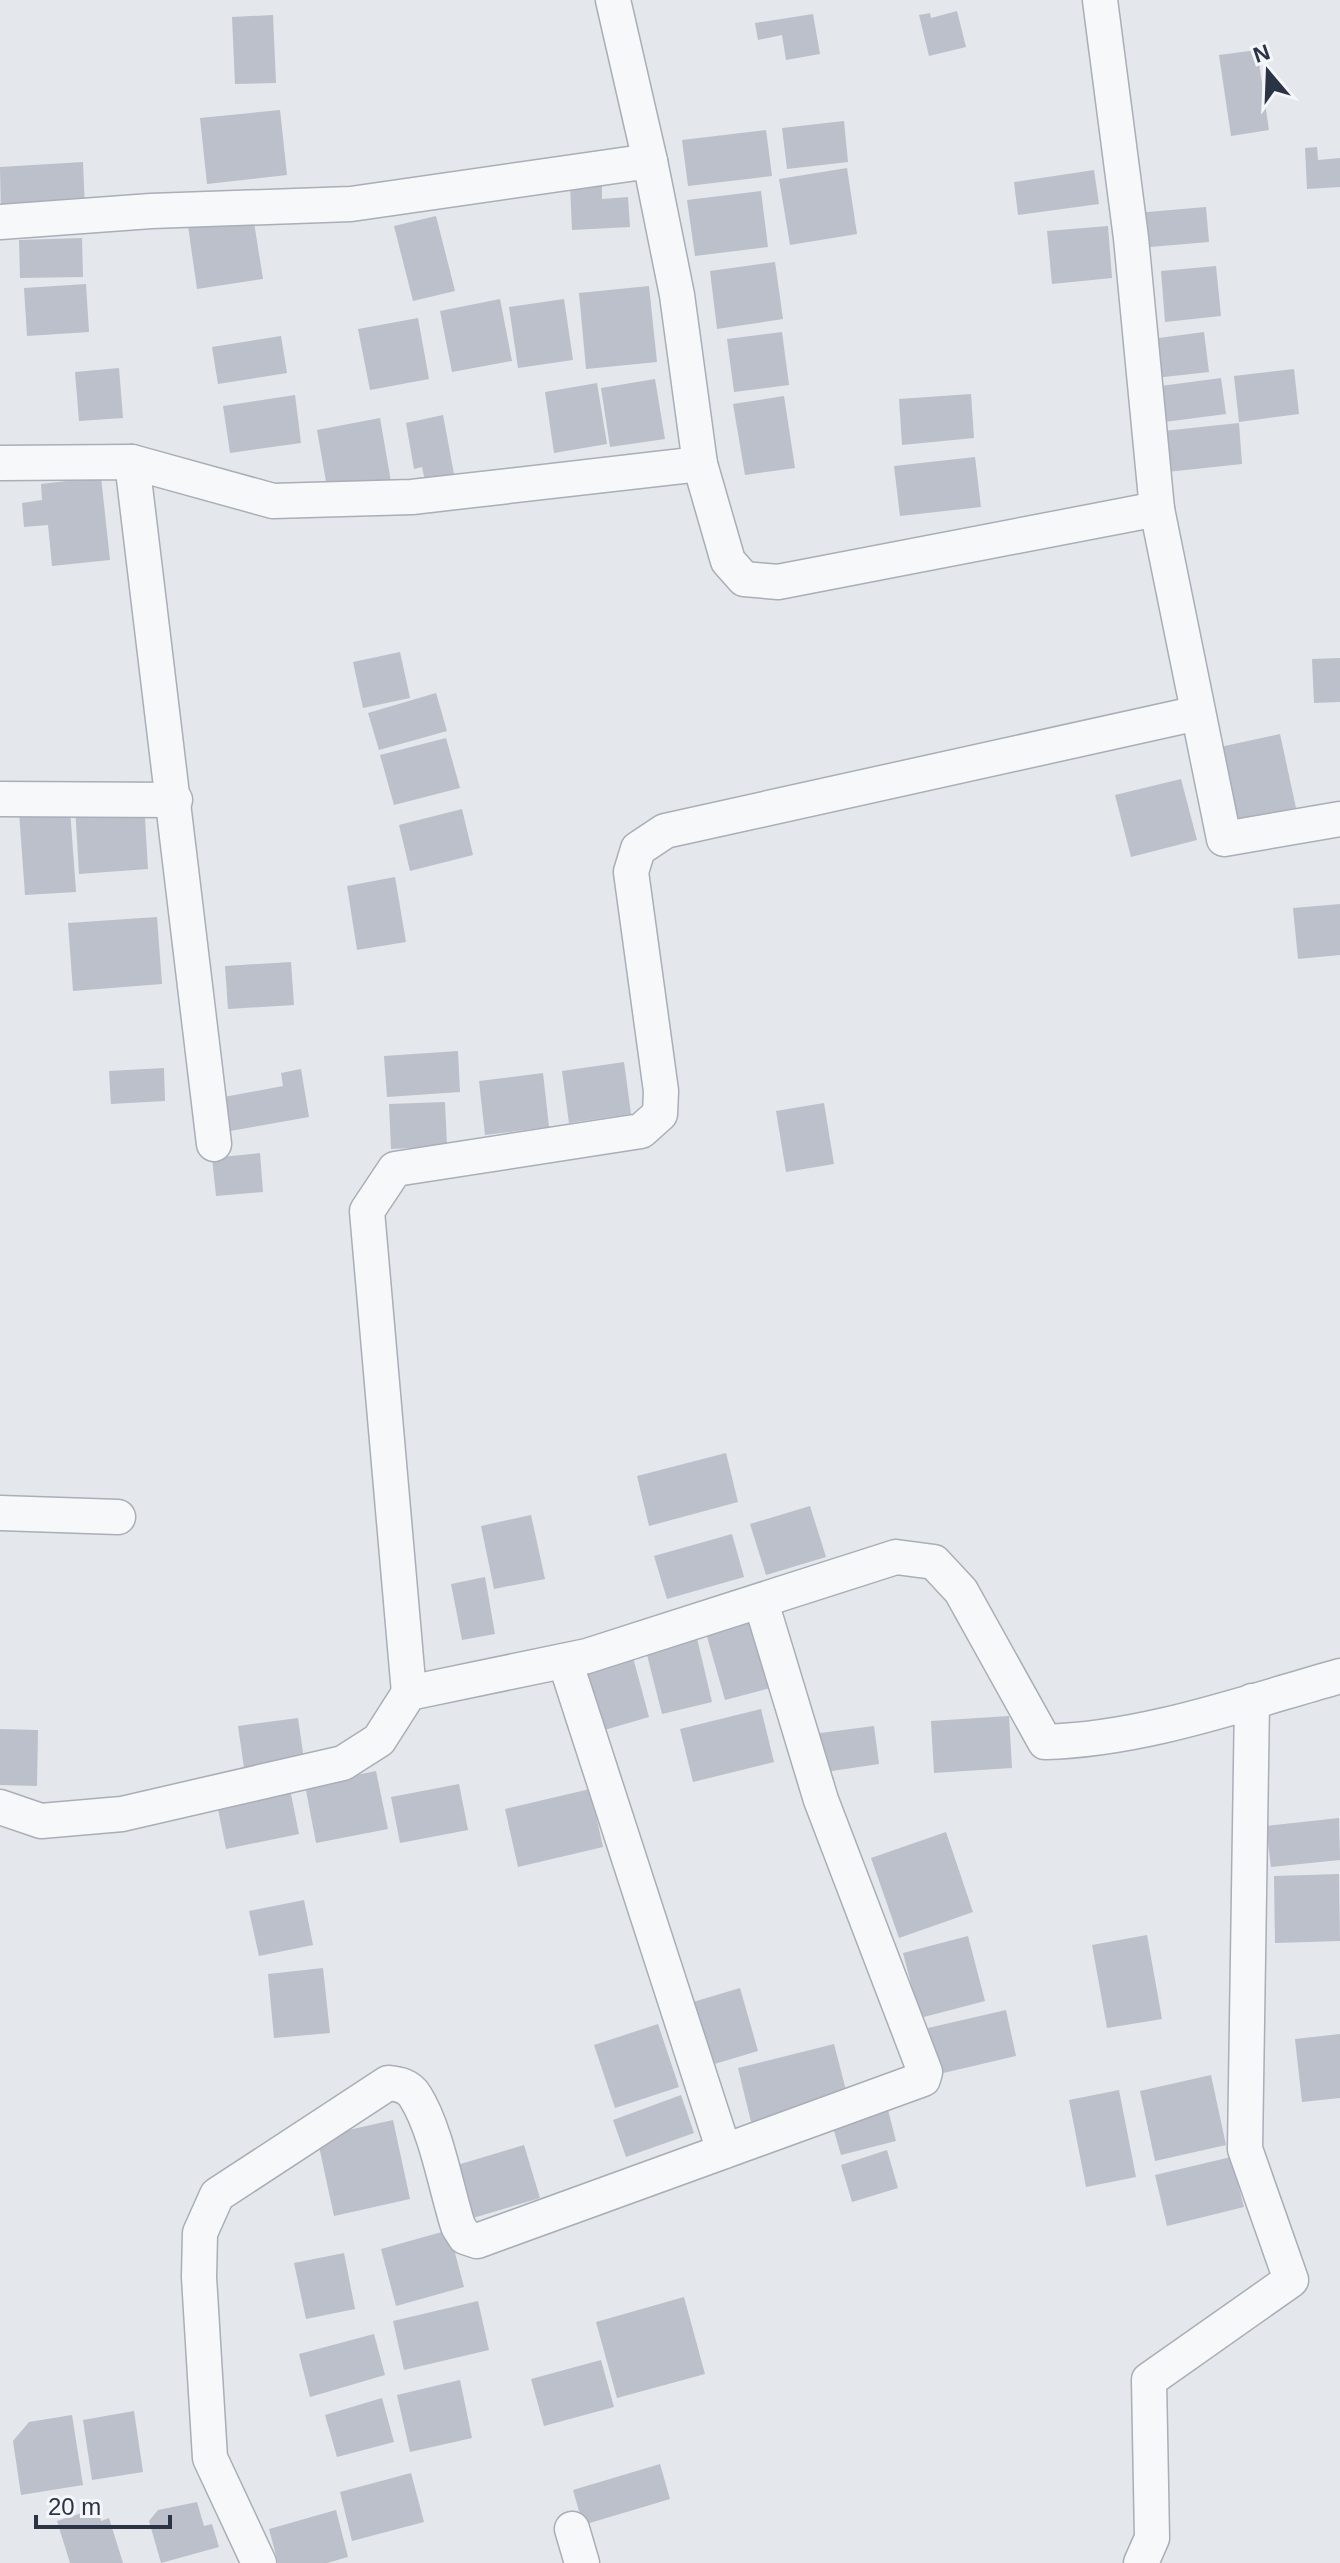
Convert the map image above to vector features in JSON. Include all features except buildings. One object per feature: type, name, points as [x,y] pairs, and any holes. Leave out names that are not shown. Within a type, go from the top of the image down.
[{"type":"street","points":[[613,0],[677,295],[700,464],[728,561],[744,579],[778,582],[1157,509]]},
{"type":"street","points":[[1100,0],[1131,238],[1157,509],[1224,839],[1340,819]]},
{"type":"street","points":[[0,222],[151,211],[351,204],[650,161]]},
{"type":"street","points":[[0,463],[132,462],[273,501],[412,497],[700,464]]},
{"type":"street","points":[[132,462],[214,1144]]},
{"type":"street","points":[[0,1807],[41,1821],[122,1814],[343,1763],[379,1740],[409,1693],[367,1211],[395,1169],[641,1131],[660,1114],[661,1091],[631,872],[638,849],[665,831],[1198,713]]},
{"type":"street","points":[[0,799],[175,800]]},
{"type":"street","points":[[0,1513],[118,1517]]},
{"type":"street","points":[[409,1693],[565,1661],[761,1602],[896,1557],[934,1562],[961,1591],[1045,1742],[1090,1741],[1340,1676]]},
{"type":"street","points":[[259,2563],[210,2458],[199,2262],[200,2233],[217,2195],[388,2083],[403,2085],[415,2095],[458,2226],[465,2237],[477,2241],[923,2079],[925,2072],[821,1800],[761,1602]]},
{"type":"street","points":[[565,1661],[724,2151]]},
{"type":"street","points":[[1141,2563],[1152,2538],[1149,2380],[1291,2280],[1245,2149],[1252,1701]]},
{"type":"street","points":[[572,2529],[582,2563]]}]
